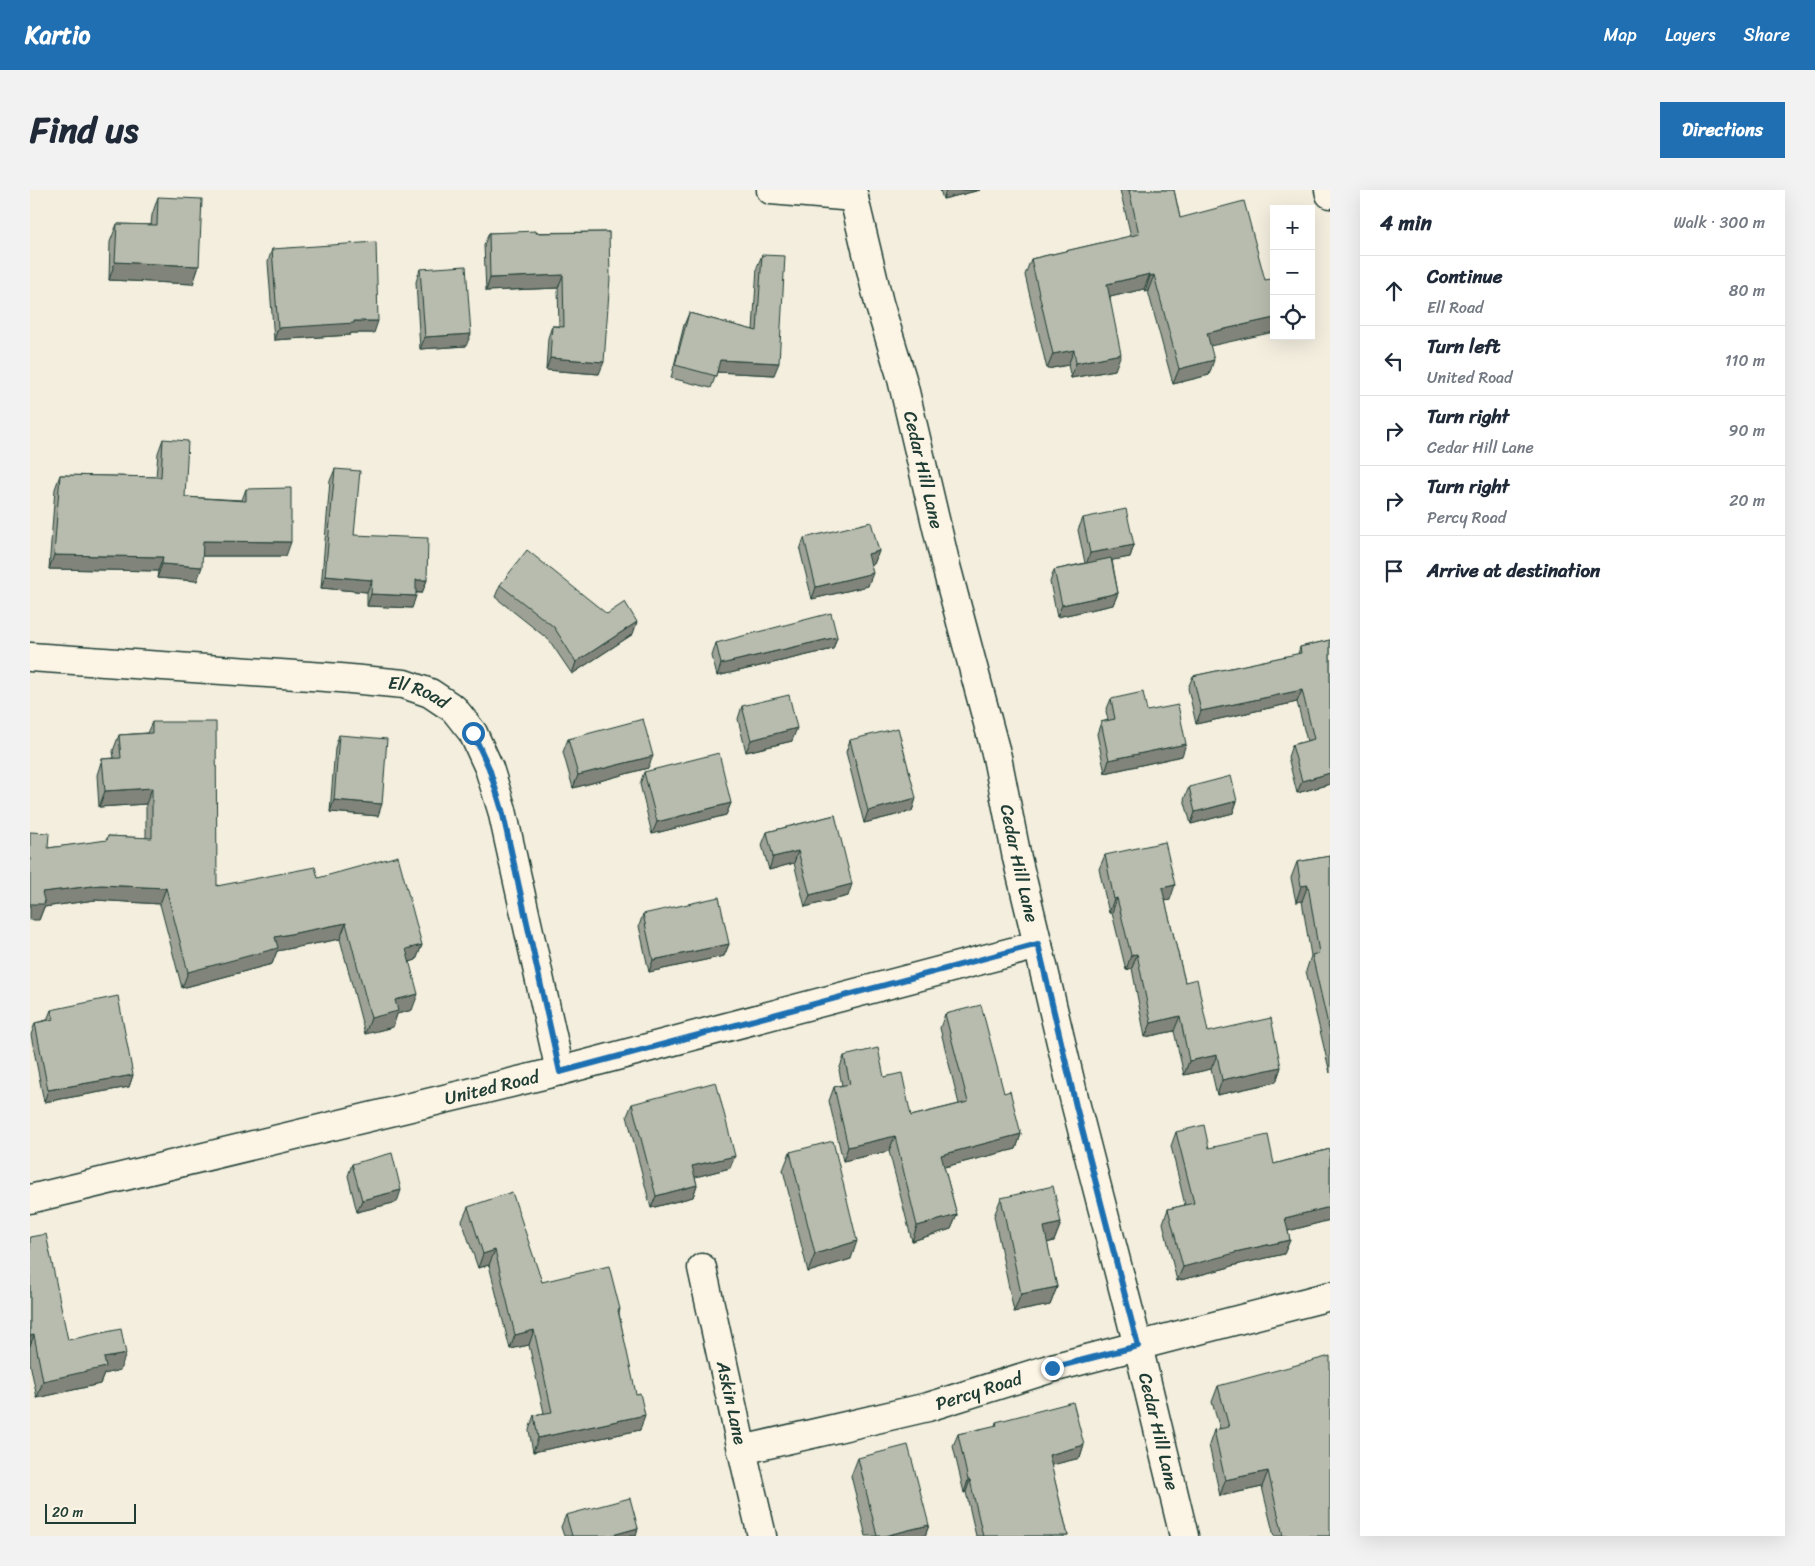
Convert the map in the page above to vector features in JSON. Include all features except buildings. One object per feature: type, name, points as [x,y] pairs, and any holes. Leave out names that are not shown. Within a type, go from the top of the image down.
[{"type":"street","points":[[771,190],[853,193]]},
{"type":"street","points":[[1329,190],[1330,194]]},
{"type":"street","name":"Cedar Hill Lane","points":[[853,193],[879,303],[902,379],[946,566],[997,758],[1017,858],[1076,1106],[1138,1346],[1184,1536]]},
{"type":"street","name":"Ell Road","points":[[30,657],[404,684],[430,693],[454,709],[473,733],[489,768],[502,810],[560,1072]]},
{"type":"street","name":"United Road","points":[[30,1198],[560,1072],[1038,944]]},
{"type":"street","name":"Askin Lane","points":[[702,1268],[762,1536]]},
{"type":"street","name":"Percy Road","points":[[742,1450],[928,1407],[1052,1368],[1330,1296]]},
{"type":"route","points":[[473,733],[489,768],[502,810],[560,1072],[1038,944],[1076,1106],[1138,1346],[1052,1368]]}]
